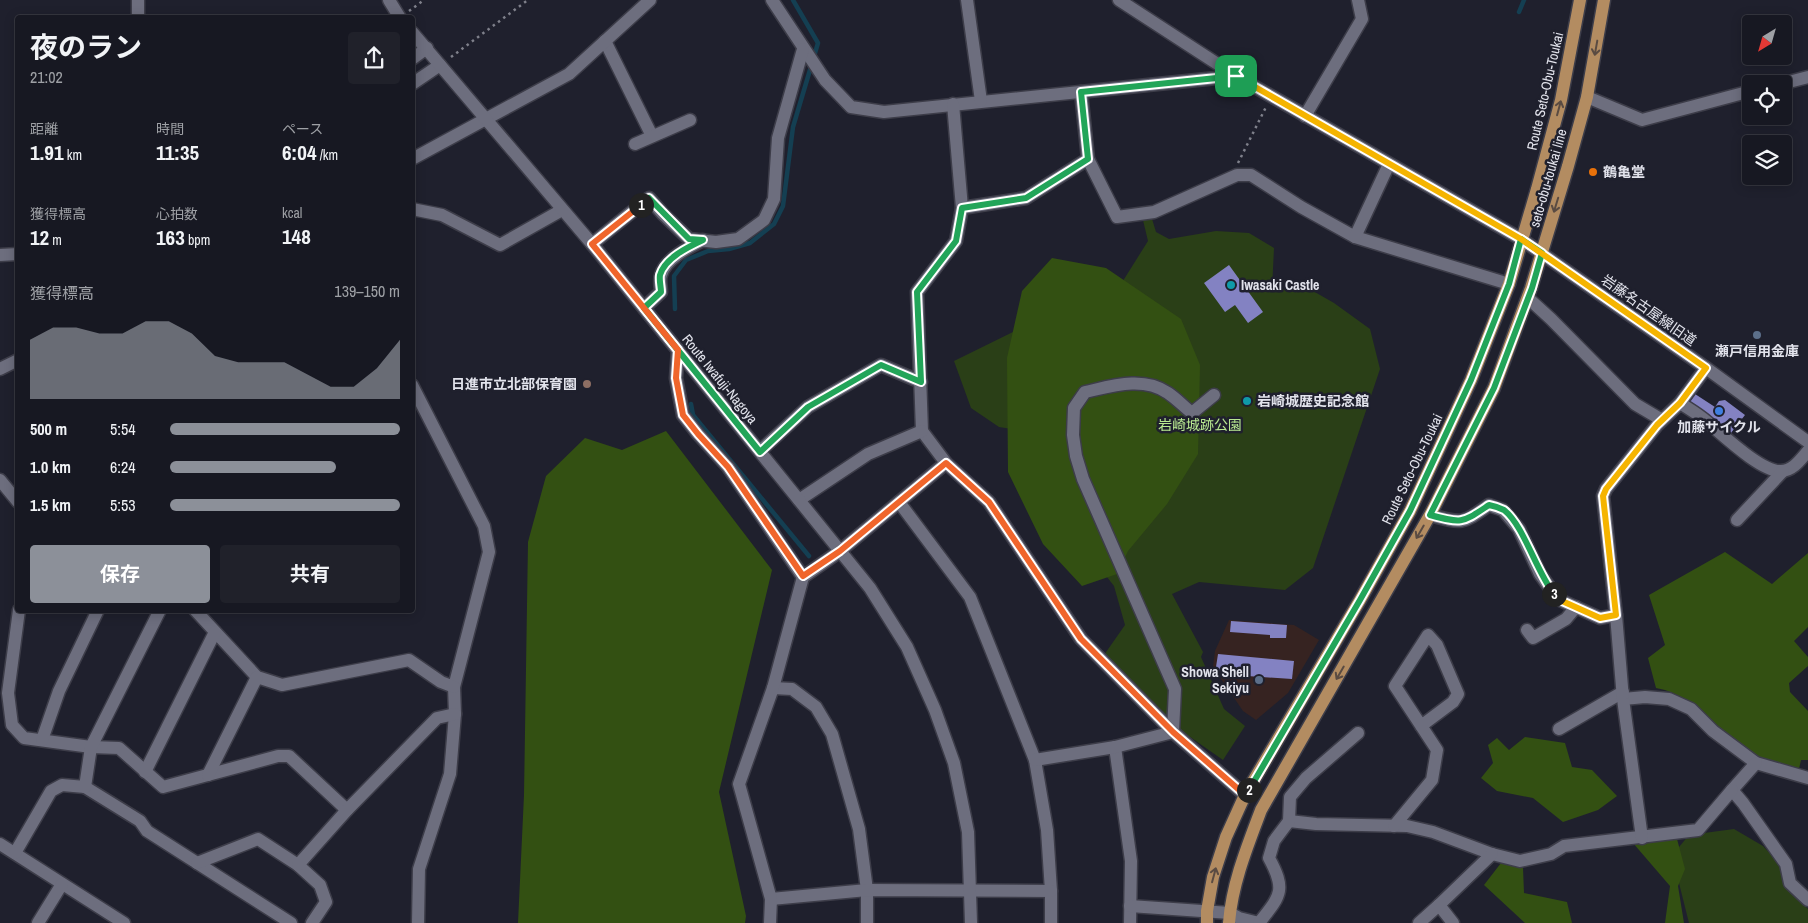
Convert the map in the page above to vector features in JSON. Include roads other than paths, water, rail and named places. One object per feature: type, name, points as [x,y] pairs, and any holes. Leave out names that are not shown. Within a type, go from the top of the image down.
[{"type":"main road","name":"Route Seto-Obu-Toukai","points":[[1207,917],[1213,877],[1226,837],[1245,795],[1410,511],[1471,380],[1509,284],[1561,100],[1580,0]]},
{"type":"main road","name":"seto-obu-toukai line","points":[[1229,918],[1248,844],[1261,810],[1430,515],[1494,388],[1528,298],[1568,166],[1587,97],[1604,0]]},
{"type":"street","points":[[138,0],[138,15]]},
{"type":"street","points":[[389,0],[403,15]]},
{"type":"street","points":[[415,157],[569,74],[650,0]]},
{"type":"street","points":[[772,0],[825,80],[851,107],[884,112],[1236,76]]},
{"type":"street","points":[[968,0],[981,101]]},
{"type":"street","name":"岩藤名古屋線旧道","points":[[1118,0],[1271,97],[1521,239],[1706,368],[1808,442]]},
{"type":"street","points":[[1305,116],[1362,20],[1358,0]]},
{"type":"street","name":"Route Iwafuji-Nagoya","points":[[415,35],[592,244],[870,588],[907,647],[935,710],[954,763],[968,832],[971,923]]},
{"type":"street","points":[[605,41],[652,136]]},
{"type":"street","points":[[415,57],[427,48]]},
{"type":"street","points":[[592,244],[649,198],[689,239],[716,242],[738,239],[764,220],[774,199],[778,138],[806,53]]},
{"type":"street","points":[[415,82],[440,64]]},
{"type":"street","points":[[1792,81],[1808,77]]},
{"type":"street","points":[[1081,92],[1088,159],[1117,217],[1154,212],[1237,176],[1251,175],[1301,207],[1355,237],[1509,284]]},
{"type":"street","points":[[1587,97],[1642,120],[1742,93]]},
{"type":"street","points":[[953,104],[962,208],[956,241],[917,292],[922,431],[946,463],[989,502],[1081,639],[1173,732],[1245,795]]},
{"type":"street","points":[[636,144],[690,120]]},
{"type":"street","points":[[962,208],[1026,198],[1088,159]]},
{"type":"street","points":[[1355,237],[1389,164]]},
{"type":"street","points":[[415,210],[442,215],[500,245],[562,210]]},
{"type":"street","points":[[644,308],[661,292],[660,276],[670,261],[685,249],[703,240]]},
{"type":"street","points":[[0,255],[15,254]]},
{"type":"street","points":[[1528,298],[1551,318],[1635,404],[1662,420]]},
{"type":"street","points":[[678,350],[676,378],[683,415],[728,467],[803,576]]},
{"type":"street","points":[[0,369],[15,362]]},
{"type":"street","points":[[760,452],[808,407],[881,365],[921,382]]},
{"type":"street","points":[[1642,838],[1623,696],[1603,496],[1606,489],[1662,420],[1680,403],[1706,368]]},
{"type":"street","points":[[1173,732],[1175,689],[1083,479],[1076,456],[1073,435],[1074,408],[1085,392],[1123,384],[1142,383],[1167,392],[1192,413],[1214,395]]},
{"type":"street","points":[[415,392],[484,526],[489,552],[454,687],[455,714],[450,774],[419,869],[418,923]]},
{"type":"street","points":[[1680,403],[1703,418],[1749,456],[1767,467],[1783,471],[1791,469],[1808,451]]},
{"type":"street","points":[[799,500],[868,454],[922,431]]},
{"type":"street","points":[[770,923],[771,899],[739,784],[773,688],[803,576],[840,551],[946,463]]},
{"type":"street","points":[[1737,520],[1783,471]]},
{"type":"street","points":[[0,480],[15,498]]},
{"type":"street","points":[[899,502],[970,598],[1035,760],[1047,830],[1051,923]]},
{"type":"street","points":[[1430,515],[1453,522],[1466,520],[1489,505],[1503,510],[1518,529],[1540,574],[1562,601],[1600,618],[1616,615]]},
{"type":"street","points":[[1527,630],[1533,638],[1566,619],[1576,607]]},
{"type":"street","points":[[19,613],[8,693],[12,725],[24,738],[91,747],[119,748],[164,787],[278,756],[289,756],[347,810]]},
{"type":"street","points":[[42,740],[59,691],[97,613]]},
{"type":"street","points":[[85,787],[91,747],[158,613]]},
{"type":"street","points":[[198,613],[257,677],[282,685],[409,660],[441,682],[454,687]]},
{"type":"street","points":[[145,772],[215,632]]},
{"type":"street","points":[[1394,826],[1432,780],[1437,750],[1421,726],[1396,686],[1428,635],[1438,645],[1458,694],[1453,702],[1421,726]]},
{"type":"street","points":[[208,775],[257,677]]},
{"type":"street","points":[[773,688],[792,689],[816,707],[832,734],[859,829],[867,890],[866,923]]},
{"type":"street","points":[[1559,729],[1623,696],[1669,699],[1691,709],[1714,731],[1756,763],[1808,778]]},
{"type":"street","points":[[298,864],[347,810],[437,718],[455,714]]},
{"type":"street","points":[[1035,760],[1115,747],[1173,732]]},
{"type":"street","points":[[1130,906],[1207,917],[1239,918],[1259,923],[1278,899],[1279,884],[1276,870],[1269,858],[1274,841],[1289,821],[1290,796],[1306,778],[1358,733]]},
{"type":"street","points":[[1115,747],[1131,861],[1130,923]]},
{"type":"street","points":[[1289,821],[1316,824],[1407,826],[1432,832],[1520,862],[1551,854],[1564,846],[1698,830],[1756,763]]},
{"type":"street","points":[[15,853],[51,791],[62,785],[85,787],[140,821],[147,831],[291,923]]},
{"type":"street","points":[[1732,790],[1786,864],[1790,883],[1808,900]]},
{"type":"street","points":[[196,863],[258,838],[298,864],[320,885],[326,902],[312,923]]},
{"type":"street","points":[[0,844],[124,923]]},
{"type":"street","points":[[1418,923],[1440,905],[1492,854]]},
{"type":"street","points":[[38,923],[62,884]]},
{"type":"street","points":[[771,899],[867,890],[1051,891]]},
{"type":"street","points":[[1440,905],[1453,923]]},
{"type":"waterway","points":[[675,309],[674,276],[686,260],[708,251],[729,249],[750,243],[774,224],[783,206],[793,127],[818,43],[793,0]]},
{"type":"waterway","points":[[1519,12],[1524,0]]},
{"type":"waterway","points":[[691,404],[693,415],[809,556]]},
{"type":"place","name":"鶴亀堂","points":[[1593,172]]},
{"type":"place","name":"Iwasaki Castle","points":[[1231,285]]},
{"type":"place","name":"瀬戸信用金庫","points":[[1757,335]]},
{"type":"place","name":"日進市立北部保育園","points":[[587,384]]},
{"type":"place","name":"岩崎城歴史記念館","points":[[1247,401]]},
{"type":"place","name":"加藤サイクル","points":[[1719,411]]},
{"type":"place","name":"Showa Shell Sekiyu","points":[[1259,680]]},
{"type":"park label","name":"岩崎城跡公園","points":[[1200,425]]}]
